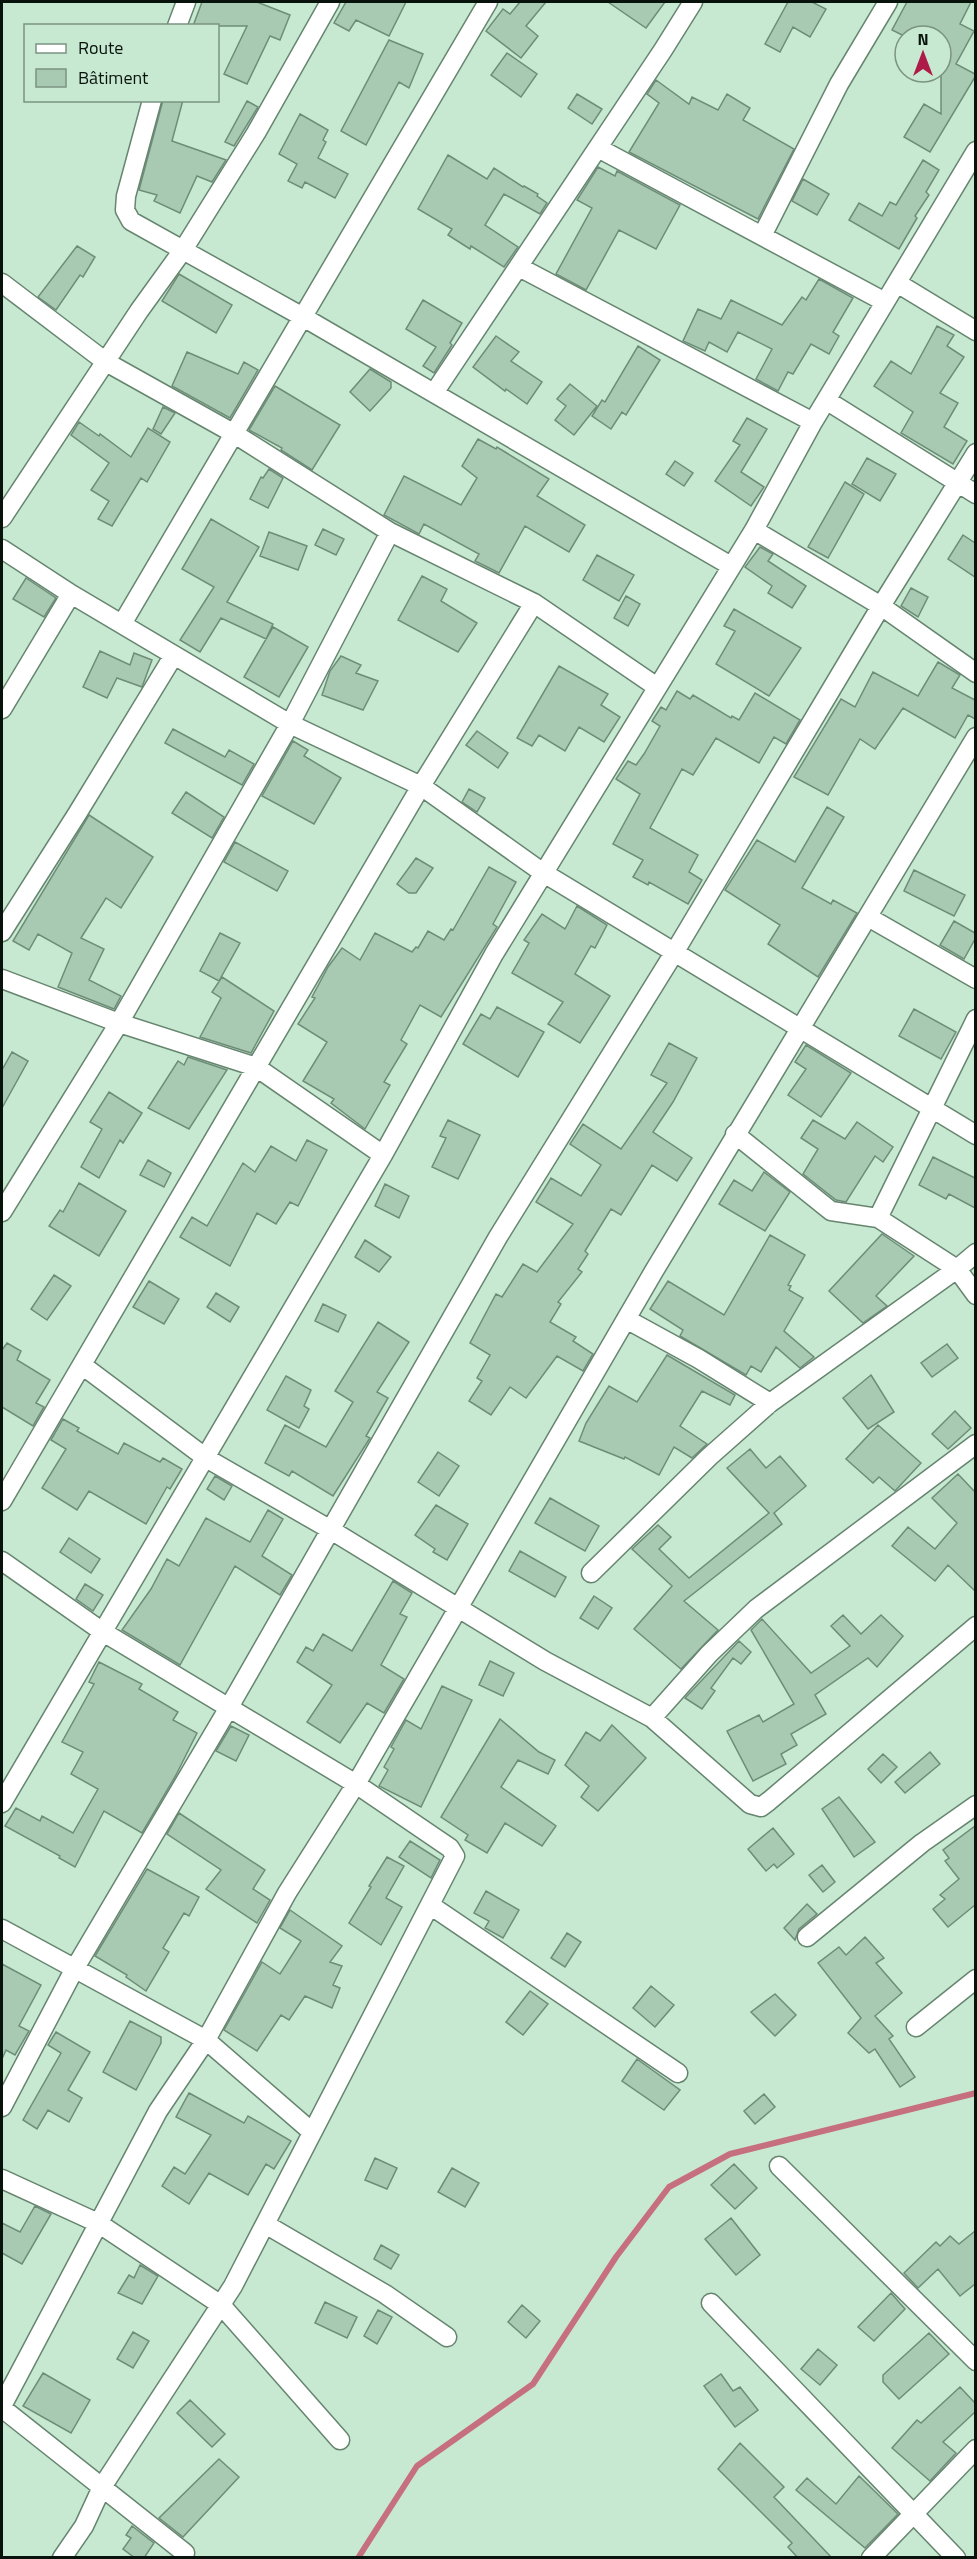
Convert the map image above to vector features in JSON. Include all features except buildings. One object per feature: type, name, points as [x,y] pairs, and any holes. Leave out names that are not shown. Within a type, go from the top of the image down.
[{"type":"street","points":[[178,24],[186,2]]},
{"type":"street","points":[[2,518],[183,250],[256,133],[330,2]]},
{"type":"street","points":[[122,624],[488,2]]},
{"type":"street","points":[[434,393],[693,2]]},
{"type":"street","points":[[762,236],[839,84],[888,2]]},
{"type":"street","points":[[151,102],[126,196],[125,210],[131,221],[303,317],[731,566]]},
{"type":"street","points":[[598,148],[885,302]]},
{"type":"street","points":[[2,1803],[383,1155],[542,872],[754,530],[813,422],[975,151]]},
{"type":"street","points":[[519,267],[813,422]]},
{"type":"street","points":[[2,283],[106,362],[233,433],[390,532],[534,603],[657,687]]},
{"type":"street","points":[[897,283],[975,331]]},
{"type":"street","points":[[826,400],[975,494]]},
{"type":"street","points":[[2,2107],[75,1968],[228,1709],[498,1237],[674,953],[975,453]]},
{"type":"street","points":[[754,530],[881,606],[975,674]]},
{"type":"street","points":[[2,1212],[119,1023],[290,724],[390,532]]},
{"type":"street","points":[[2,549],[70,594],[290,724],[421,786],[542,872],[975,1135]]},
{"type":"street","points":[[2,709],[70,594]]},
{"type":"street","points":[[2,1501],[421,786],[534,603]]},
{"type":"street","points":[[2,932],[174,655]]},
{"type":"street","points":[[184,2553],[2,2407],[158,2111],[206,2040],[287,1893],[356,1784],[735,1134],[801,1030],[975,737]]},
{"type":"street","points":[[868,917],[975,979]]},
{"type":"street","points":[[2,980],[119,1023],[256,1067],[383,1155]]},
{"type":"street","points":[[878,1218],[975,1019]]},
{"type":"street","points":[[735,1134],[831,1211],[878,1218],[957,1269],[975,1295]]},
{"type":"street","points":[[591,1573],[709,1457],[770,1403],[957,1269],[975,1253]]},
{"type":"street","points":[[626,1319],[699,1359],[770,1403]]},
{"type":"street","points":[[82,1365],[206,1458],[331,1530],[545,1661],[652,1718],[750,1804],[761,1807],[975,1626]]},
{"type":"street","points":[[652,1718],[709,1654],[756,1609],[975,1444]]},
{"type":"street","points":[[2,1561],[103,1632],[356,1784],[450,1848],[455,1856],[221,2305],[102,2487],[84,2526],[62,2558]]},
{"type":"street","points":[[807,1937],[922,1843],[975,1805]]},
{"type":"street","points":[[430,1905],[678,2073]]},
{"type":"street","points":[[2,1929],[206,2040],[312,2132]]},
{"type":"street","points":[[916,2027],[975,1979]]},
{"type":"street","points":[[779,2166],[975,2361]]},
{"type":"street","points":[[2,2179],[98,2223],[221,2305],[340,2440]]},
{"type":"street","points":[[265,2224],[385,2294],[447,2337]]},
{"type":"street","points":[[711,2303],[956,2558]]},
{"type":"street","points":[[871,2558],[975,2449]]},
{"type":"waterway","points":[[358,2558],[417,2466],[533,2384],[616,2257],[669,2187],[730,2154],[976,2093]]}]
